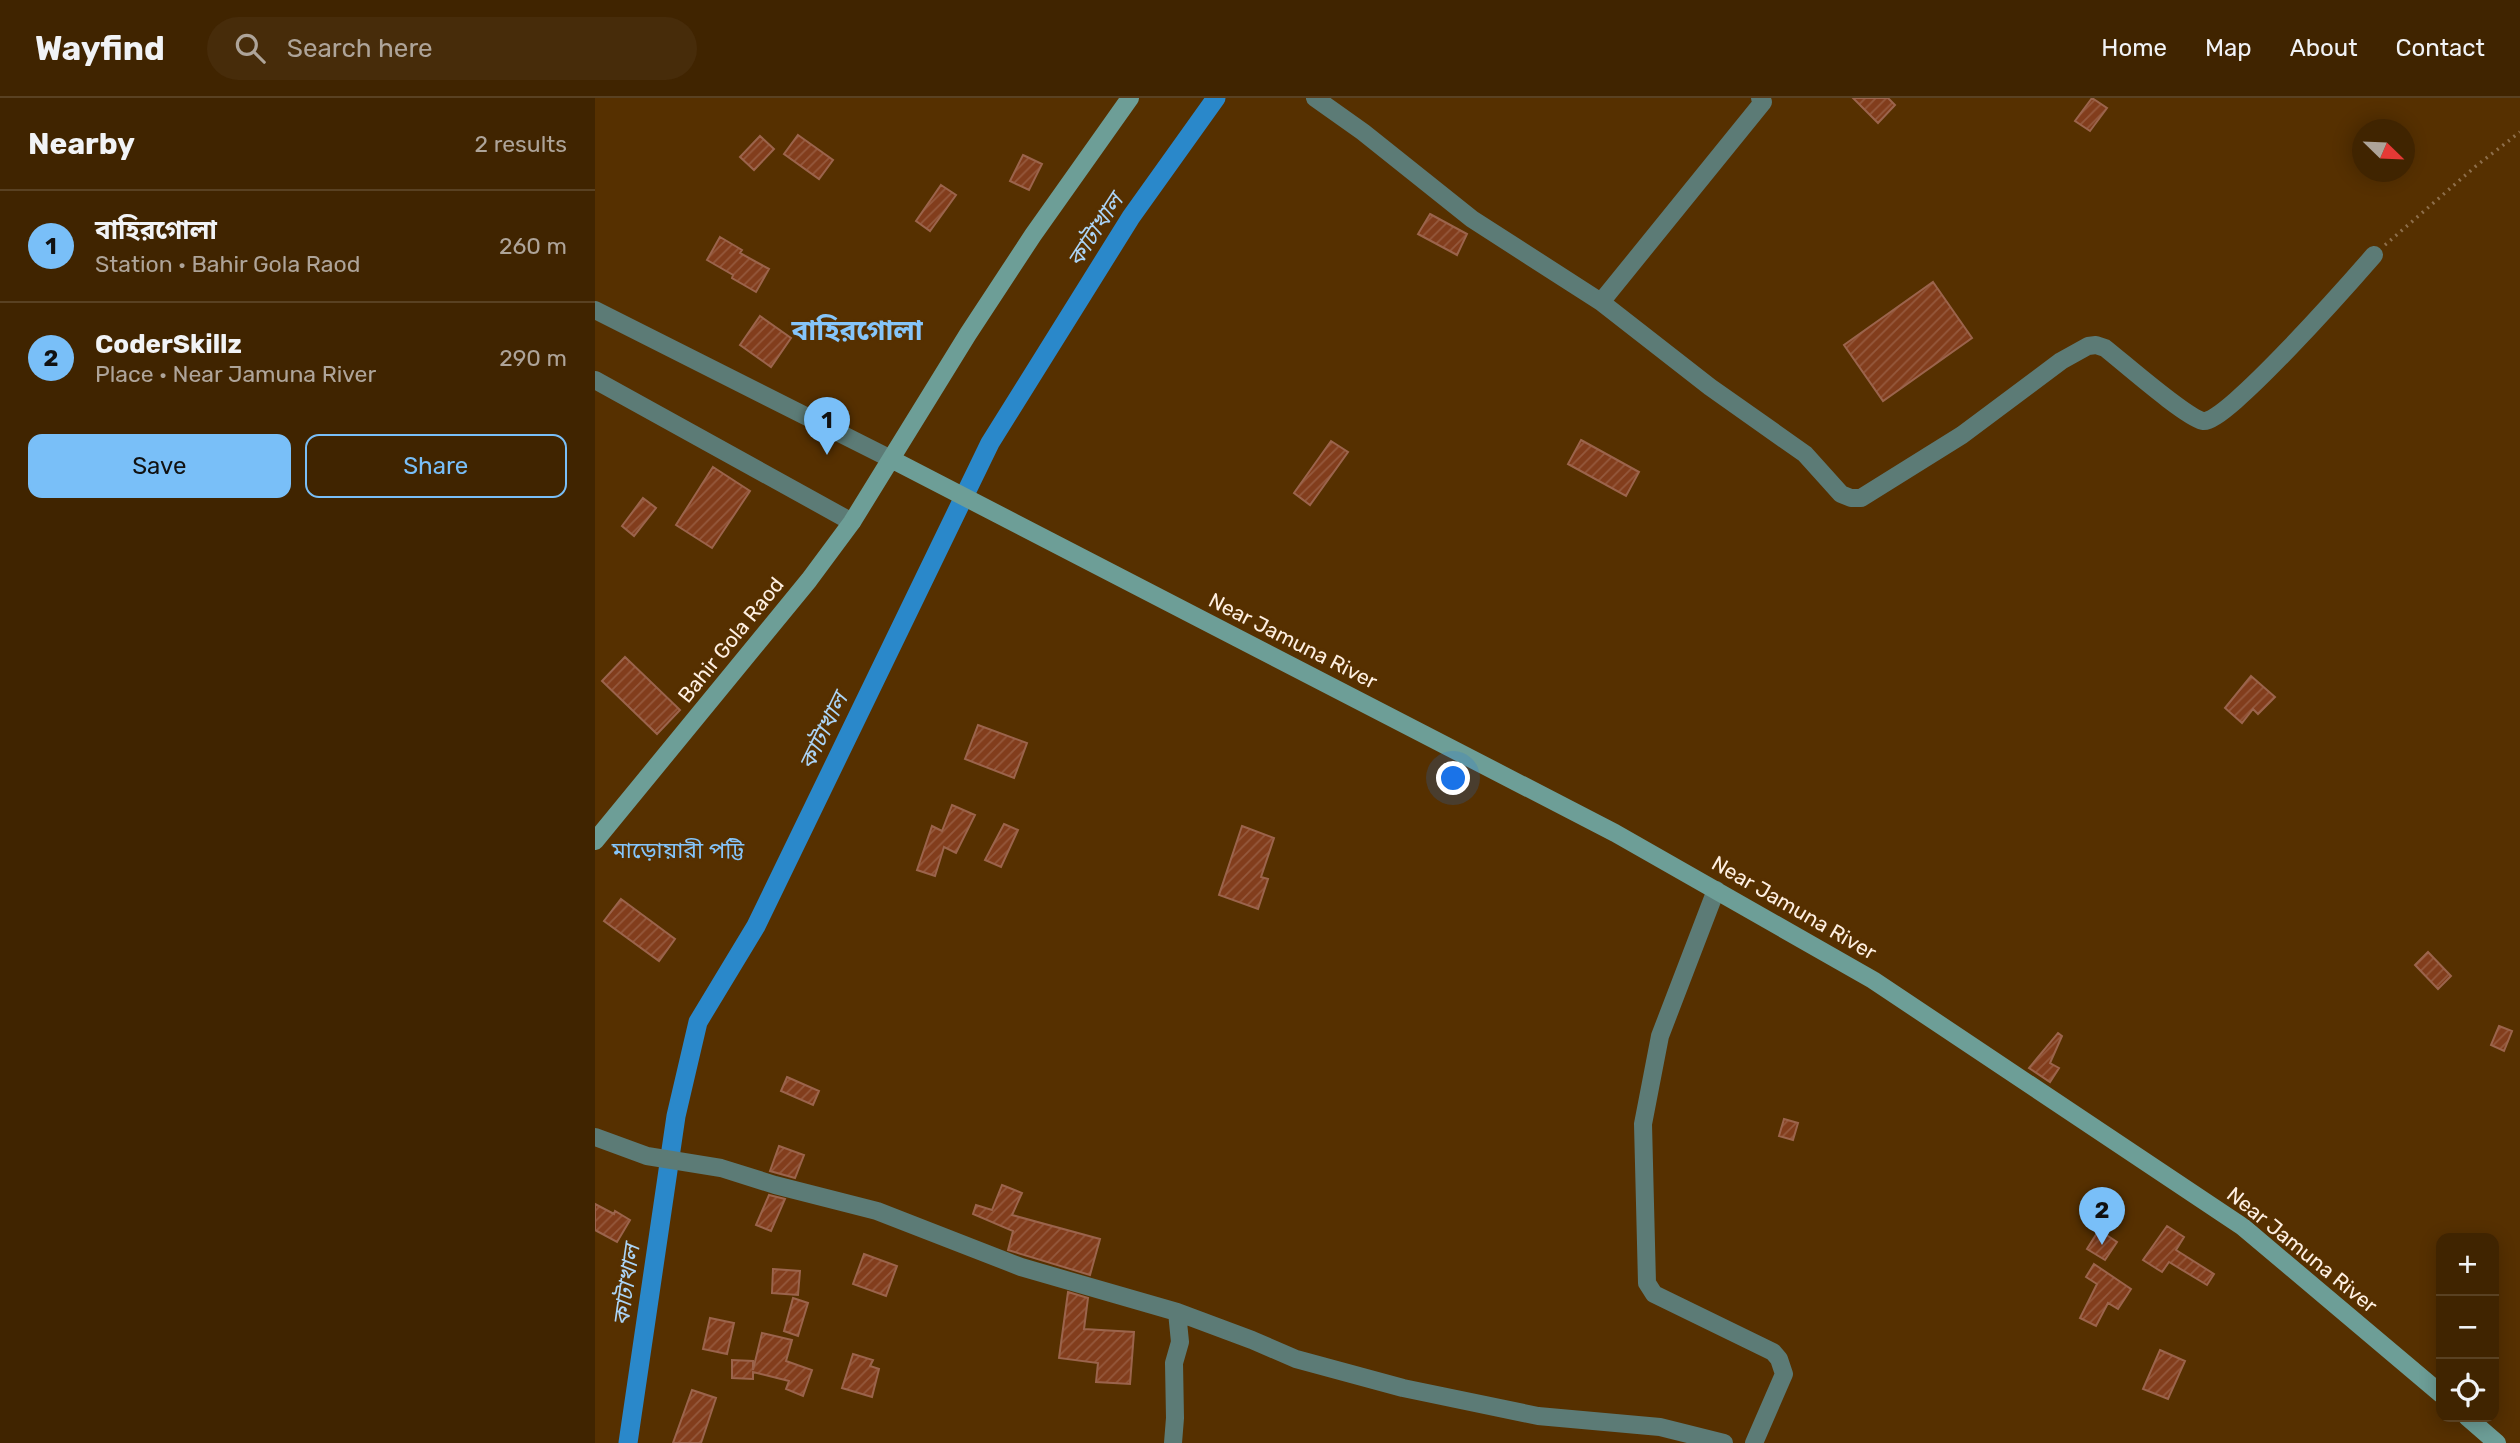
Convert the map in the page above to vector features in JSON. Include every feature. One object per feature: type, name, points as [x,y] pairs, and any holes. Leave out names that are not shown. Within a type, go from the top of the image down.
[{"type":"street","name":"Bahir Gola Raod","points":[[595,841],[800,591],[852,522],[968,334],[1129,98]]},
{"type":"street","points":[[1315,98],[1363,132],[1472,219],[1601,302],[1710,387],[1804,454],[1841,494],[1851,498],[1861,498],[1962,435],[2061,361],[2088,346],[2105,348],[2178,405],[2202,421],[2208,421],[2230,405],[2312,326],[2374,255]]},
{"type":"street","points":[[1601,302],[1763,102],[1760,98]]},
{"type":"street","points":[[595,310],[891,459]]},
{"type":"street","points":[[595,380],[852,522]]},
{"type":"street","name":"Near Jamuna River","points":[[891,459],[1615,833],[1873,980],[2243,1227],[2436,1390]]},
{"type":"street","points":[[1716,890],[1660,1036],[1643,1124],[1647,1283],[1654,1294],[1773,1352],[1779,1359],[1784,1374],[1754,1443]]},
{"type":"street","points":[[595,1137],[647,1156],[721,1168],[877,1211],[1021,1267],[1177,1312],[1296,1359],[1403,1388],[1538,1416],[1660,1427],[1724,1443]]},
{"type":"street","points":[[1173,1443],[1174,1363],[1180,1342],[1177,1312]]},
{"type":"street","points":[[2473,1422],[2497,1443]]},
{"type":"path","points":[[2374,255],[2476,166],[2520,132]]},
{"type":"building","points":[[1853,98],[1888,98],[1895,105],[1878,123]]},
{"type":"building","points":[[2092,98],[2107,108],[2090,131],[2075,121]]},
{"type":"building","points":[[798,135],[833,160],[819,179],[784,154]]},
{"type":"building","points":[[760,136],[774,149],[754,170],[740,157]]},
{"type":"building","points":[[1023,155],[1042,164],[1029,190],[1010,181]]},
{"type":"building","points":[[941,185],[956,195],[930,231],[916,221]]},
{"type":"building","points":[[1430,214],[1467,234],[1457,255],[1418,234]]},
{"type":"building","points":[[720,237],[742,250],[740,253],[769,269],[756,292],[707,260]]},
{"type":"building","points":[[1933,282],[1972,338],[1883,401],[1844,345]]},
{"type":"building","points":[[760,316],[791,338],[771,367],[740,345]]},
{"type":"building","points":[[1581,440],[1639,472],[1626,496],[1568,464]]},
{"type":"building","points":[[1331,441],[1348,452],[1310,505],[1294,493]]},
{"type":"building","points":[[713,467],[750,491],[712,548],[676,525]]},
{"type":"building","points":[[643,498],[656,508],[634,536],[622,526]]},
{"type":"building","points":[[625,657],[680,710],[657,734],[602,681]]},
{"type":"building","points":[[2251,676],[2275,697],[2258,714],[2253,709],[2242,723],[2225,708]]},
{"type":"building","points":[[978,725],[1027,743],[1014,778],[965,759]]},
{"type":"building","points":[[952,805],[975,815],[956,853],[944,847],[935,876],[917,870],[932,826],[942,831]]},
{"type":"building","points":[[1004,824],[1018,830],[1001,867],[985,860]]},
{"type":"building","points":[[1242,826],[1274,838],[1261,877],[1268,879],[1258,909],[1219,895]]},
{"type":"building","points":[[621,899],[675,939],[659,961],[604,921]]},
{"type":"building","points":[[2428,952],[2451,976],[2438,989],[2415,965]]},
{"type":"building","points":[[2499,1026],[2512,1031],[2504,1051],[2491,1045]]},
{"type":"building","points":[[2058,1033],[2062,1036],[2050,1063],[2059,1068],[2050,1082],[2029,1068]]},
{"type":"building","points":[[787,1077],[819,1091],[813,1105],[781,1091]]},
{"type":"building","points":[[1784,1119],[1798,1123],[1793,1140],[1779,1136]]},
{"type":"building","points":[[779,1146],[804,1155],[795,1178],[770,1171]]},
{"type":"building","points":[[1002,1185],[1022,1193],[1012,1215],[1100,1239],[1090,1275],[1008,1250],[1013,1231],[973,1214],[976,1205],[992,1210]]},
{"type":"building","points":[[769,1195],[785,1199],[771,1231],[756,1225]]},
{"type":"building","points":[[595,1204],[630,1220],[617,1242],[595,1230]]},
{"type":"building","points":[[2167,1226],[2184,1237],[2176,1250],[2214,1274],[2207,1285],[2169,1262],[2162,1272],[2143,1260]]},
{"type":"building","points":[[2099,1230],[2117,1242],[2105,1260],[2087,1249]]},
{"type":"building","points":[[864,1254],[897,1266],[886,1296],[853,1284]]},
{"type":"building","points":[[2094,1264],[2131,1289],[2118,1309],[2108,1303],[2096,1326],[2080,1318],[2097,1284],[2086,1277]]},
{"type":"building","points":[[773,1269],[800,1271],[798,1295],[772,1293]]},
{"type":"building","points":[[1068,1292],[1088,1298],[1084,1329],[1134,1332],[1130,1384],[1096,1382],[1098,1363],[1059,1358]]},
{"type":"building","points":[[793,1298],[808,1303],[798,1336],[784,1331]]},
{"type":"building","points":[[710,1318],[734,1323],[727,1354],[703,1349]]},
{"type":"building","points":[[762,1333],[792,1340],[786,1361],[812,1370],[803,1396],[786,1389],[789,1381],[753,1372],[753,1379],[732,1378],[732,1360],[753,1361],[753,1370]]},
{"type":"building","points":[[2160,1350],[2185,1361],[2168,1399],[2143,1389]]},
{"type":"building","points":[[853,1354],[873,1360],[870,1366],[879,1369],[872,1397],[842,1388]]},
{"type":"building","points":[[692,1390],[716,1398],[701,1443],[673,1443]]},
{"type":"waterway","name":"কাটাখাল","points":[[628,1443],[676,1116],[698,1022],[756,926],[990,443],[1131,217],[1216,98]]},
{"type":"place","name":"বাহিরগোলা","points":[[827,455]]},
{"type":"place","name":"CoderSkillz","points":[[2102,1245]]},
{"type":"district","name":"বাহিরগোলা","points":[[857,330]]},
{"type":"district","name":"মাড়োয়ারী পট্টি","points":[[678,850]]}]
